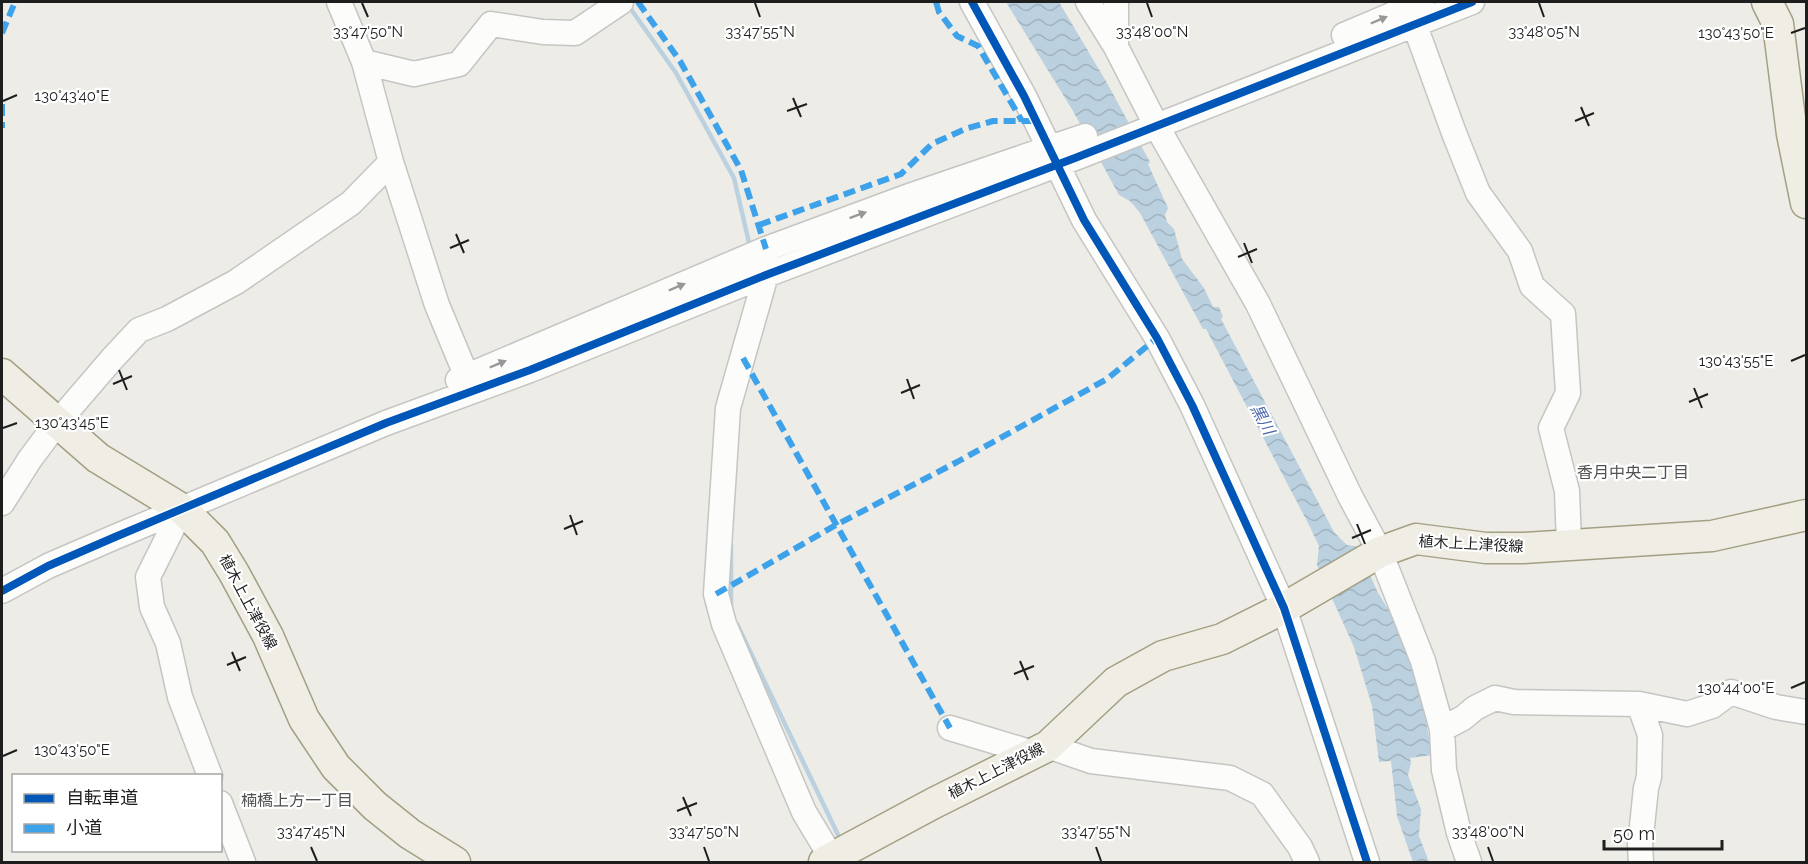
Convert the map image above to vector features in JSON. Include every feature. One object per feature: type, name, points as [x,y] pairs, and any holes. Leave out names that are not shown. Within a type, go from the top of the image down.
[{"type":"main road","points":[[1767,2],[1778,24],[1799,133],[1806,203]]},
{"type":"main road","name":"植木上上津役線","points":[[2,374],[98,458],[177,506],[215,542],[268,636],[304,719],[336,767],[375,806],[410,834],[455,862]]},
{"type":"main road","name":"植木上上津役線","points":[[830,861],[934,803],[1040,749],[1116,682],[1163,657],[1222,639],[1375,555],[1416,539],[1486,548],[1524,549],[1569,544],[1712,536],[1806,515]]},
{"type":"street","points":[[339,2],[364,62],[391,162],[437,306],[467,377]]},
{"type":"street","points":[[364,62],[414,75],[459,64],[491,24],[543,32],[575,33],[621,2]]},
{"type":"street","points":[[972,2],[1024,96],[1062,153],[1084,220],[1157,338],[1293,602],[1367,862]]},
{"type":"street","points":[[1088,2],[1116,47],[1152,118],[1258,304],[1350,496],[1423,661],[1442,729],[1443,770],[1469,862]]},
{"type":"street","points":[[1116,2],[1116,47]]},
{"type":"street","points":[[2,580],[44,556],[103,530],[177,506],[386,423],[530,370],[1152,118],[1413,9],[1472,2]]},
{"type":"street","points":[[1413,9],[1454,133],[1478,193],[1520,251],[1532,286],[1563,314],[1568,393],[1551,428],[1567,491],[1569,544]]},
{"type":"street","points":[[2,591],[48,566],[177,506],[467,377],[766,249],[912,195],[1062,153]]},
{"type":"street","points":[[2,503],[30,459],[57,423],[139,330],[167,319],[236,282],[351,202],[391,162]]},
{"type":"street","points":[[766,249],[766,275],[728,408],[716,594],[724,624],[804,812],[830,861]]},
{"type":"street","points":[[177,506],[148,577],[152,607],[168,643],[180,697],[209,774]]},
{"type":"street","points":[[1442,729],[1495,698],[1514,702],[1639,704],[1687,714],[1712,706],[1731,692],[1776,707],[1806,712]]},
{"type":"street","points":[[1639,704],[1650,735],[1649,777],[1640,845],[1641,862]]},
{"type":"street","points":[[951,728],[1091,761],[1230,778],[1262,794],[1300,847],[1307,862]]},
{"type":"street","points":[[222,808],[243,862]]},
{"type":"water","name":"黒川","points":[[1006,2],[1059,2],[1150,162],[1148,164],[1168,208],[1165,215],[1167,222],[1174,229],[1182,259],[1204,288],[1213,307],[1219,307],[1223,317],[1221,319],[1334,532],[1347,545],[1358,547],[1377,591],[1394,619],[1419,680],[1432,755],[1410,758],[1408,775],[1421,809],[1419,836],[1429,862],[1413,862],[1397,816],[1391,761],[1379,762],[1372,706],[1354,647],[1317,565],[1319,546],[1308,523],[1206,329],[1203,329],[1140,213],[1130,201],[1119,195],[1073,111]]},
{"type":"waterway","points":[[628,5],[676,73],[734,178],[750,247]]},
{"type":"waterway","points":[[731,545],[731,606]]},
{"type":"waterway","points":[[737,624],[841,841]]},
{"type":"marked path","points":[[2,33],[15,2]]},
{"type":"marked path","points":[[638,2],[680,61],[741,170],[766,249]]},
{"type":"marked path","points":[[936,2],[939,12],[957,36],[978,46],[1022,121]]},
{"type":"marked path","points":[[2,104],[2,128]]},
{"type":"marked path","points":[[759,225],[901,174],[932,144],[965,129],[993,121],[1036,121]]},
{"type":"marked path","points":[[716,594],[836,525],[957,462],[1107,379],[1157,338]]},
{"type":"marked path","points":[[743,358],[950,728]]},
{"type":"cycle path","points":[[972,2],[1024,96],[1084,220],[1157,338],[1192,405],[1284,608],[1367,862]]},
{"type":"cycle path","points":[[2,591],[48,566],[386,423],[530,370],[766,275],[1075,158],[1472,2]]},
{"type":"district","name":"香月中央二丁目","points":[[1633,472]]},
{"type":"district","name":"楠橋上方一丁目","points":[[297,800]]}]
